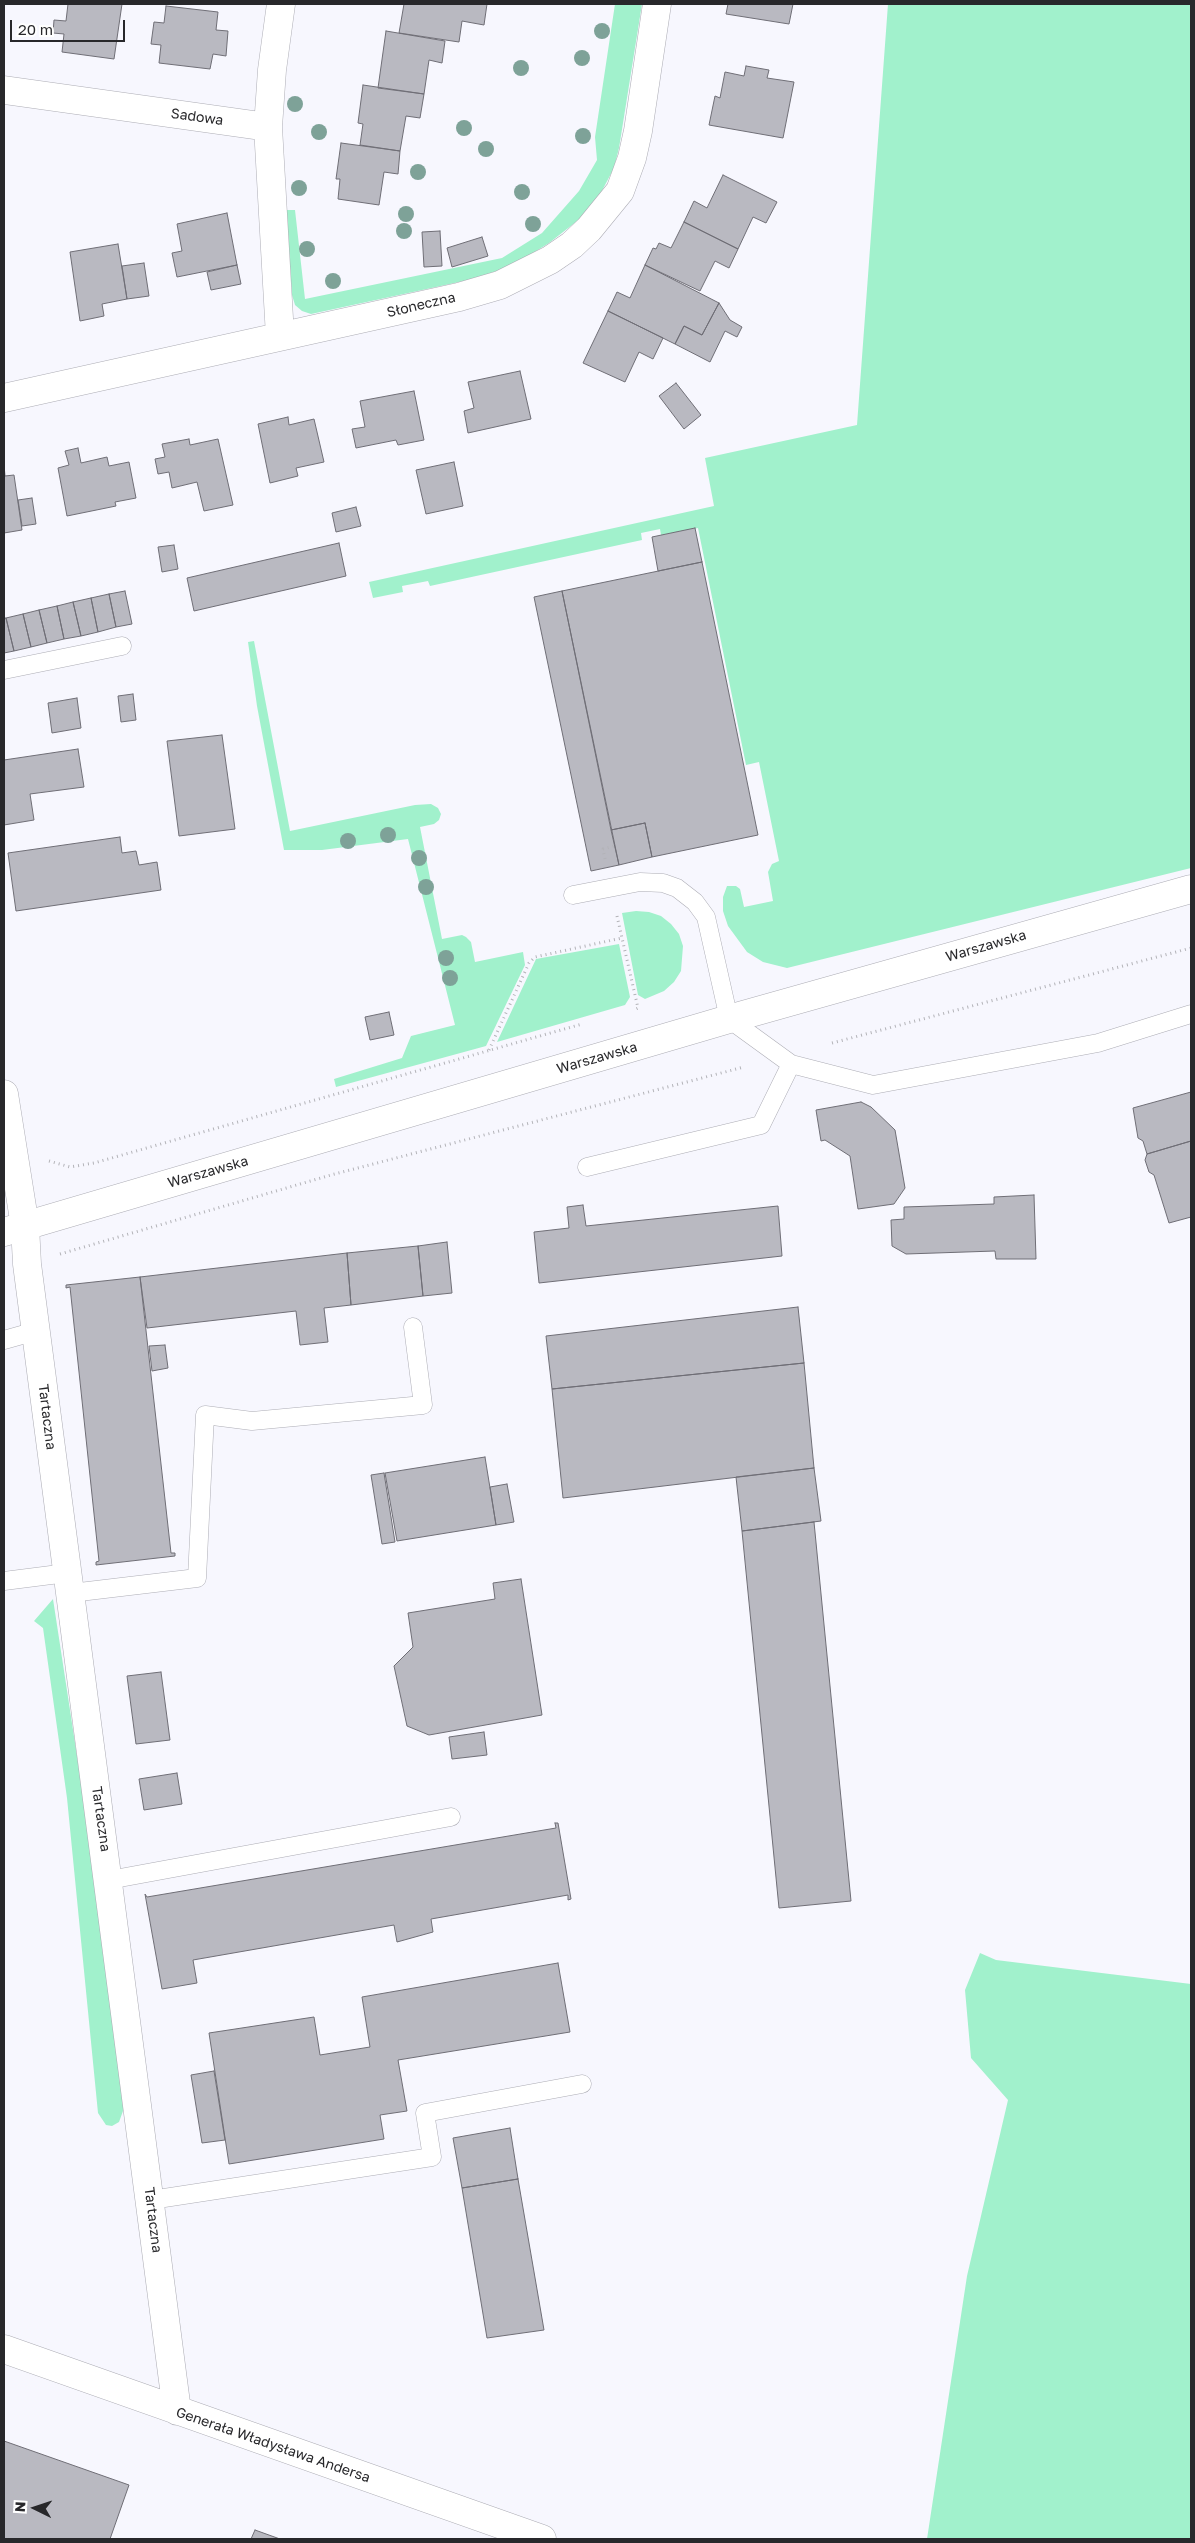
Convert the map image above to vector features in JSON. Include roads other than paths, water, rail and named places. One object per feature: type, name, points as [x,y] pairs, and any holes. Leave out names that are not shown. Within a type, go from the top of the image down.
[{"type":"street","points":[[280,336],[268,127],[272,70],[281,4]]},
{"type":"street","name":"Słoneczna","points":[[4,398],[459,297],[500,285],[527,273],[572,245],[606,211],[616,197],[632,158],[658,4]]},
{"type":"street","name":"Sadowa","points":[[4,90],[268,127]]},
{"type":"street","name":"Warszawska","points":[[14,1229],[729,1019],[1191,889]]},
{"type":"street","name":"Tartaczna","points":[[4,1094],[14,1229],[27,1264],[151,2200],[177,2411]]},
{"type":"street","name":"Generała Władysława Andersa","points":[[4,2349],[542,2539]]},
{"type":"lane","points":[[4,670],[122,646]]},
{"type":"lane","points":[[573,895],[640,882],[656,882],[677,888],[695,902],[706,917],[712,935],[729,1019],[787,1060],[873,1085],[1098,1043],[1191,1014]]},
{"type":"lane","points":[[587,1167],[761,1125],[787,1060]]},
{"type":"lane","points":[[4,1581],[69,1583],[197,1578],[204,1416],[252,1421],[423,1404],[413,1327]]},
{"type":"lane","points":[[4,1340],[36,1331]]},
{"type":"lane","points":[[109,1880],[451,1817]]},
{"type":"lane","points":[[151,2200],[432,2157],[425,2113],[582,2084]]}]
